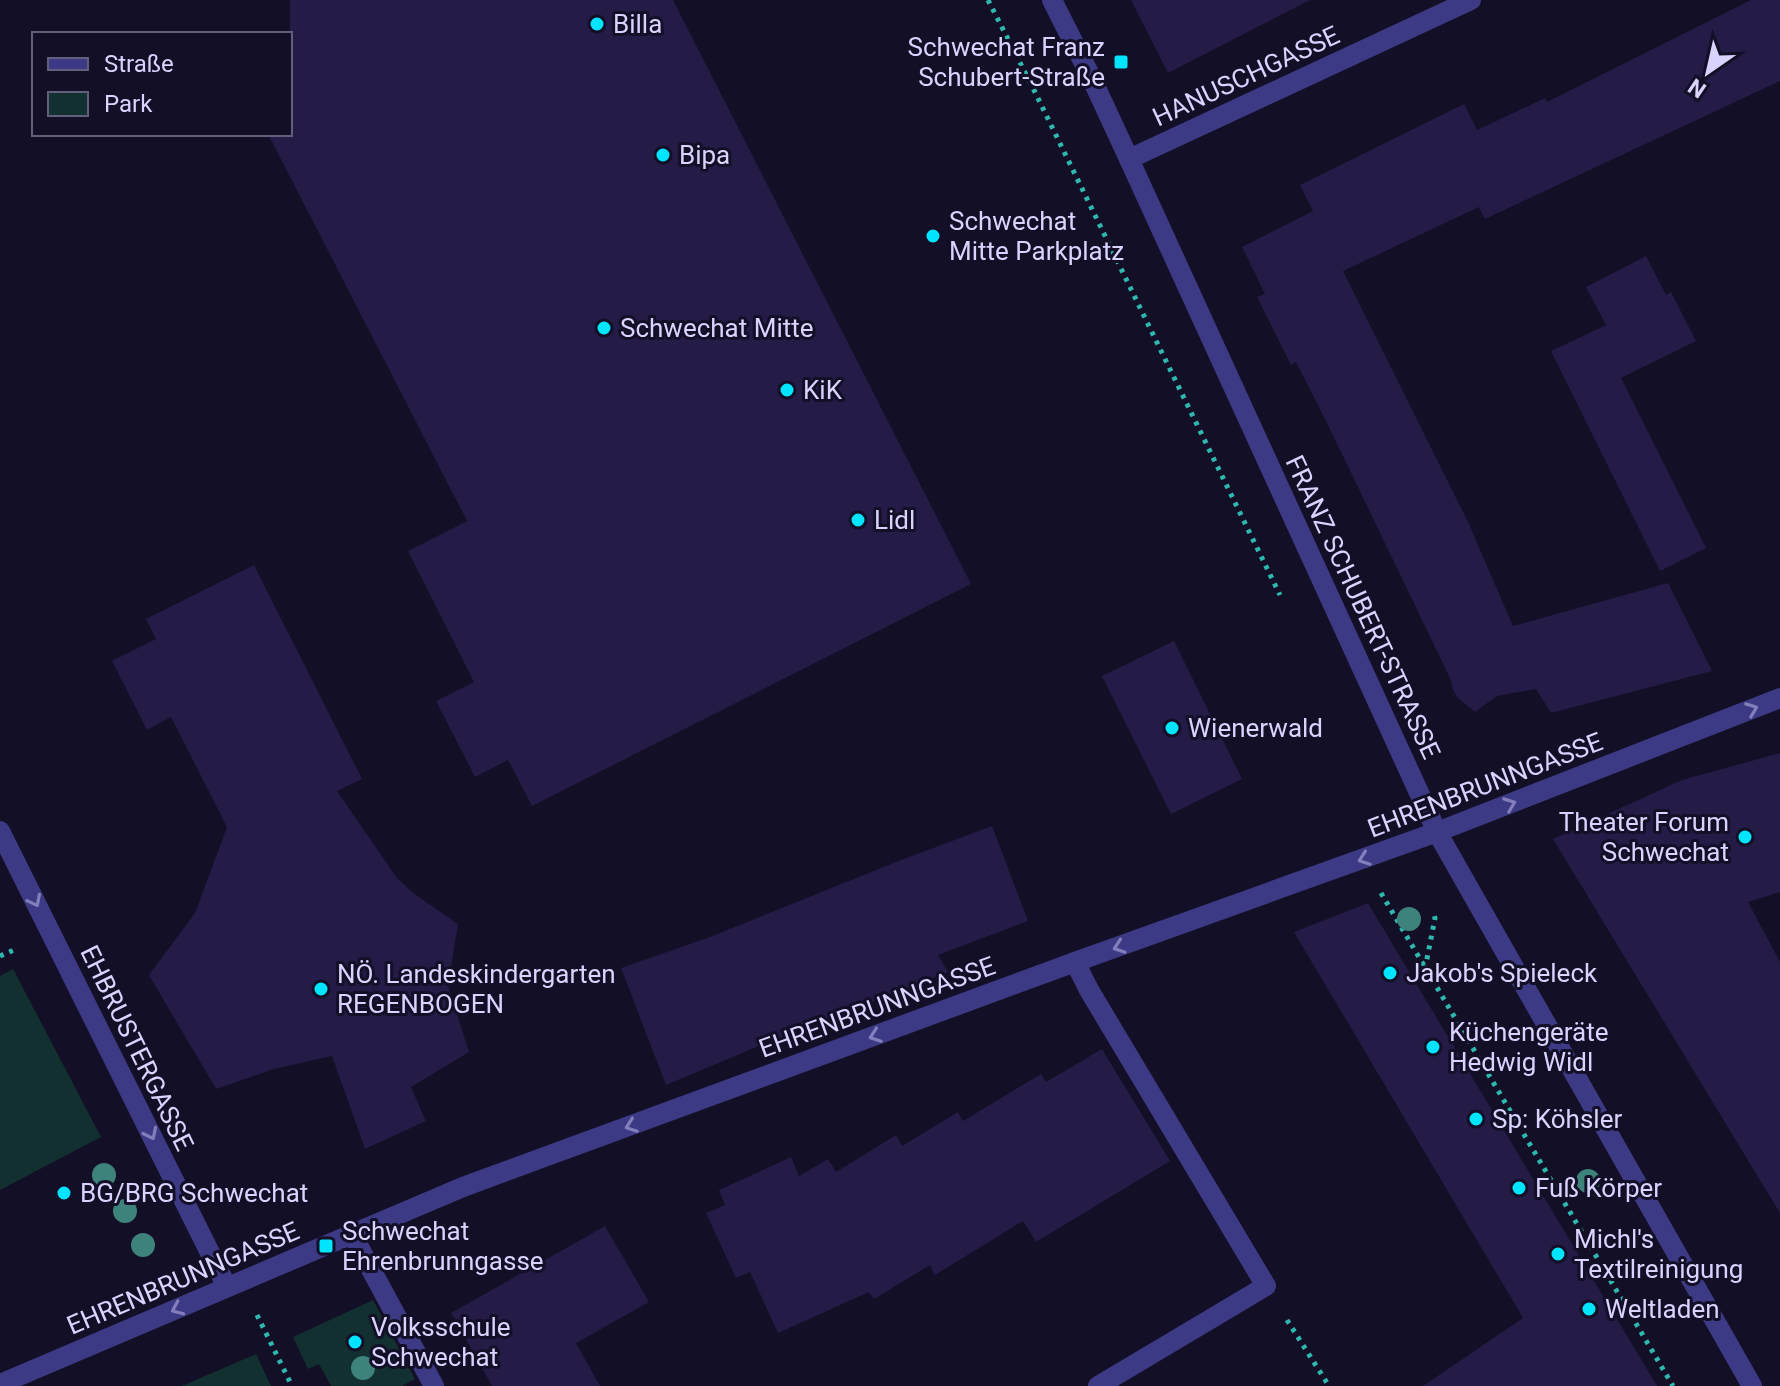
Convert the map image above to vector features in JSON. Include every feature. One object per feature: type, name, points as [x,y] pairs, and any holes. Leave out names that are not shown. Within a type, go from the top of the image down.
[{"type":"street","name":"FRANZ SCHUBERT-STRASSE","points":[[1052,0],[1129,159],[1437,832],[1752,1386]]},
{"type":"street","name":"HANUSCHGASSE","points":[[1129,159],[1471,0]]},
{"type":"street","name":"EHRENBRUNNGASSE","points":[[0,1384],[463,1187],[1437,832],[1780,698]]},
{"type":"street","name":"EHBRUSTERGASSE","points":[[0,831],[227,1287]]},
{"type":"street","points":[[1075,962],[1266,1286],[1098,1386]]},
{"type":"street","points":[[352,1234],[434,1386]]},
{"type":"path","points":[[988,0],[1285,605]]},
{"type":"path","points":[[1376,886],[1673,1386]]},
{"type":"path","points":[[1425,969],[1435,918],[1429,905]]},
{"type":"path","points":[[1266,1286],[1329,1386]]},
{"type":"path","points":[[254,1309],[292,1386]]},
{"type":"green space","points":[[13,969],[101,1137],[0,1190],[0,976]]},
{"type":"green space","points":[[373,1300],[415,1379],[402,1386],[331,1386],[319,1364],[308,1369],[293,1337]]},
{"type":"green space","points":[[256,1354],[271,1386],[182,1386]]},
{"type":"building","name":"Schwechat Mitte","points":[[290,0],[673,0],[971,584],[532,806],[508,760],[475,777],[436,701],[474,682],[408,551],[467,521],[269,136],[292,136]]},
{"type":"building","points":[[1131,0],[1310,0],[1168,73]]},
{"type":"building","points":[[1751,0],[1780,0],[1780,81],[1485,219],[1479,207],[1343,271],[1468,522],[1513,626],[1668,583],[1712,671],[1551,713],[1536,689],[1497,696],[1475,712],[1453,690],[1450,678],[1326,421],[1296,362],[1291,365],[1257,297],[1265,294],[1242,247],[1313,211],[1300,185],[1464,104],[1477,130],[1545,98],[1547,102]]},
{"type":"building","points":[[1646,256],[1666,295],[1671,292],[1696,341],[1621,378],[1706,548],[1660,571],[1551,351],[1606,325],[1586,287]]},
{"type":"building","points":[[254,565],[362,779],[337,791],[397,878],[458,924],[448,986],[469,1052],[411,1087],[426,1121],[365,1149],[332,1056],[274,1069],[216,1089],[149,975],[195,913],[227,827],[171,717],[147,730],[112,661],[156,639],[146,619]]},
{"type":"building","name":"Wienerwald","points":[[1174,641],[1242,779],[1171,814],[1102,676]]},
{"type":"building","points":[[1780,753],[1780,892],[1748,902],[1780,962],[1780,1213],[1553,839],[1682,780]]},
{"type":"building","points":[[992,826],[1028,921],[938,955],[948,972],[666,1085],[621,968],[710,937]]},
{"type":"building","points":[[1368,903],[1657,1386],[1423,1386],[1523,1318],[1294,932]]},
{"type":"building","points":[[1102,1049],[1170,1161],[1036,1242],[1023,1221],[935,1275],[930,1265],[874,1299],[869,1292],[778,1333],[750,1272],[736,1278],[706,1213],[725,1205],[719,1190],[791,1157],[799,1176],[828,1159],[836,1172],[896,1135],[902,1146],[958,1112],[963,1121],[1041,1074],[1046,1082]]},
{"type":"building","points":[[605,1226],[649,1302],[576,1343],[600,1386],[492,1386],[451,1313]]},
{"type":"place","name":"Billa","points":[[597,24]]},
{"type":"place","name":"Schwechat Franz Schubert-Straße","points":[[1121,62]]},
{"type":"place","name":"Bipa","points":[[663,155]]},
{"type":"place","name":"Schwechat Mitte Parkplatz","points":[[933,236]]},
{"type":"place","name":"Schwechat Mitte","points":[[604,328]]},
{"type":"place","name":"KiK","points":[[787,390]]},
{"type":"place","name":"Lidl","points":[[858,520]]},
{"type":"place","name":"Wienerwald","points":[[1172,728]]},
{"type":"place","name":"Theater Forum Schwechat","points":[[1745,837]]},
{"type":"place","name":"Jakob's Spieleck","points":[[1390,973]]},
{"type":"place","name":"NÖ. Landeskindergarten REGENBOGEN","points":[[321,989]]},
{"type":"place","name":"Küchengeräte Hedwig Widl","points":[[1433,1047]]},
{"type":"place","name":"Sp: Köhsler","points":[[1476,1119]]},
{"type":"place","name":"Fuß Körper","points":[[1519,1188]]},
{"type":"place","name":"BG/BRG Schwechat","points":[[64,1193]]},
{"type":"place","name":"Schwechat Ehrenbrunngasse","points":[[326,1246]]},
{"type":"place","name":"Michl's Textilreinigung","points":[[1558,1254]]},
{"type":"place","name":"Weltladen","points":[[1589,1309]]},
{"type":"place","name":"Volksschule Schwechat","points":[[355,1342]]}]
